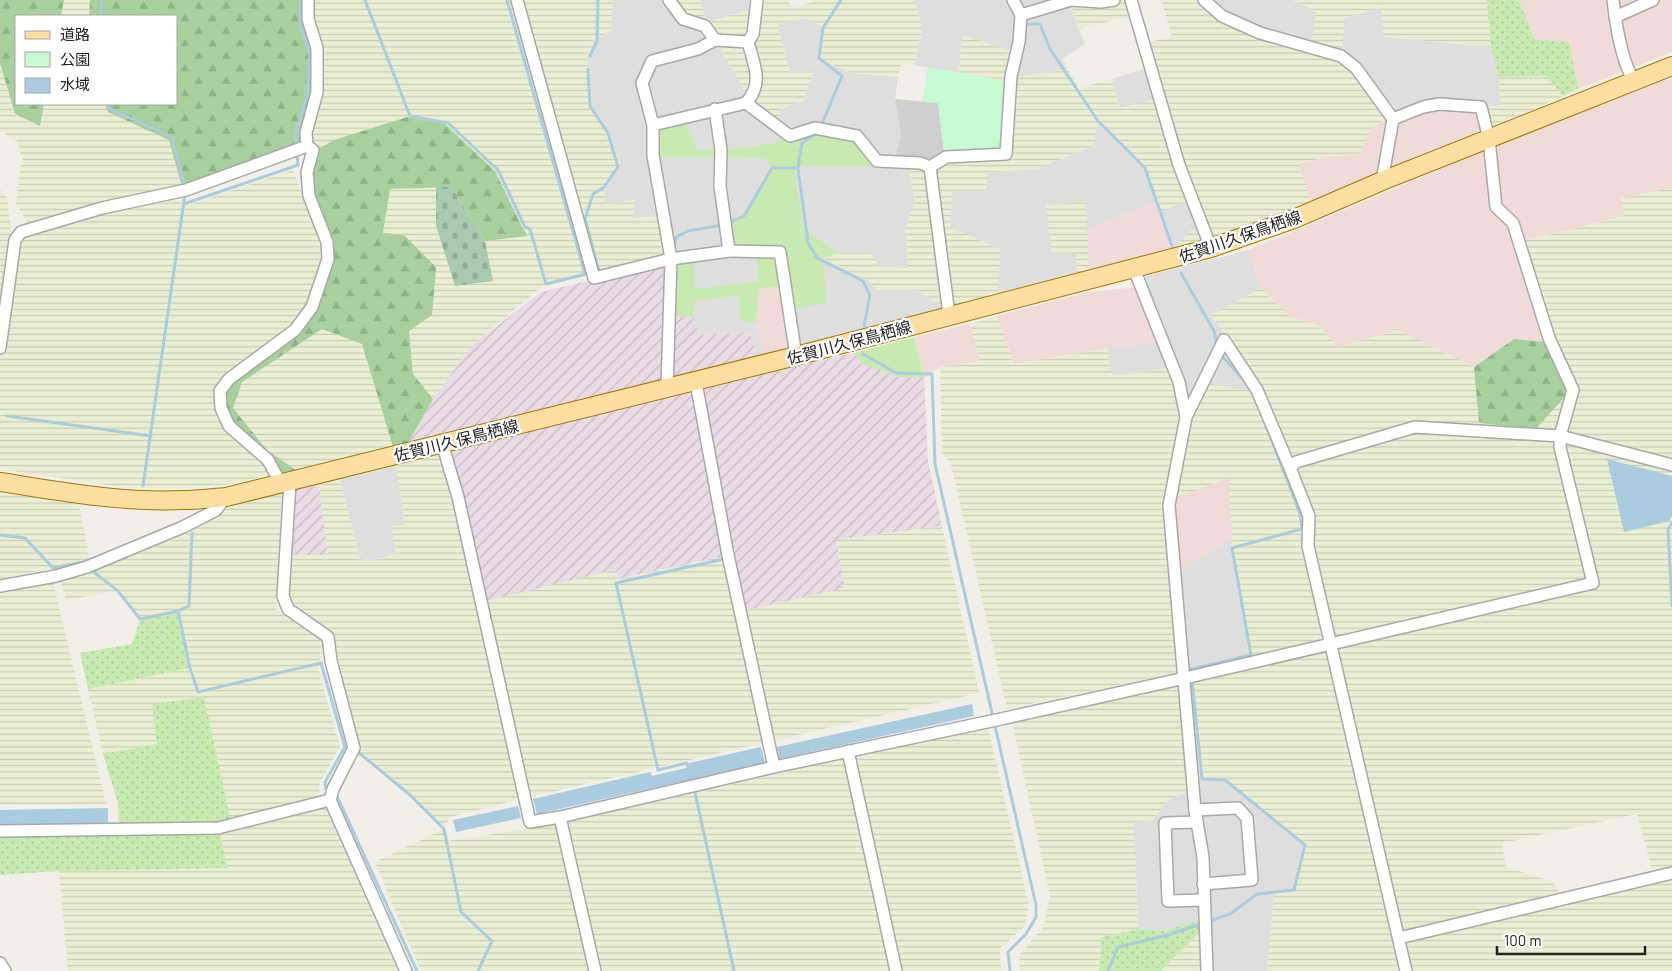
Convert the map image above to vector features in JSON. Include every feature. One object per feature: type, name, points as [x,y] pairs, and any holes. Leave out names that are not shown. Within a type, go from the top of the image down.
[{"type":"main road","name":"佐賀川久保鳥栖線","points":[[0,482],[98,496],[154,500],[184,500],[226,496],[796,356],[1211,248],[1294,219],[1382,181],[1672,66]]},
{"type":"street","points":[[307,146],[306,133],[317,92],[317,48],[308,19],[308,0]]},
{"type":"street","points":[[517,0],[593,274],[729,251],[780,252],[796,356]]},
{"type":"street","points":[[669,0],[683,19],[705,26],[715,40]]},
{"type":"street","points":[[653,125],[746,102],[753,95],[757,77],[748,42],[753,34],[757,0]]},
{"type":"street","points":[[1013,0],[1025,14]]},
{"type":"street","points":[[1025,14],[1072,0],[1101,2],[1114,0]]},
{"type":"street","points":[[1131,0],[1179,165],[1211,248]]},
{"type":"street","points":[[1204,0],[1222,16],[1260,33],[1341,56],[1356,68],[1393,119],[1382,181]]},
{"type":"street","points":[[1613,0],[1615,17],[1628,72],[1634,81]]},
{"type":"street","points":[[1615,17],[1653,0]]},
{"type":"street","points":[[930,167],[946,157],[1006,154],[1010,76],[1025,14]]},
{"type":"street","points":[[667,388],[667,260],[653,155],[653,125],[642,83],[652,61],[698,49],[715,40],[748,42]]},
{"type":"street","points":[[746,102],[790,136],[821,128],[857,136],[877,161],[920,163],[930,167]]},
{"type":"street","points":[[442,443],[458,496],[530,822],[560,817],[774,767],[1190,677],[1593,583],[1560,447],[1560,436],[1573,390],[1549,338],[1513,223],[1496,207],[1489,139],[1480,107],[1423,107],[1393,119]]},
{"type":"street","points":[[715,109],[721,150],[720,186],[729,251]]},
{"type":"street","points":[[0,348],[16,240],[21,232],[102,208],[186,190],[307,146]]},
{"type":"street","points":[[307,146],[313,150],[307,172],[309,196],[327,242],[328,259],[312,307],[295,330],[229,379],[220,392],[221,408],[229,426],[268,460],[285,483],[283,596],[288,609],[328,637],[331,661],[354,748],[332,795],[406,971]]},
{"type":"street","points":[[930,167],[949,315]]},
{"type":"street","points":[[1134,269],[1179,382],[1186,417]]},
{"type":"street","points":[[1207,971],[1204,931],[1203,857],[1196,810],[1190,677],[1169,505],[1186,417],[1224,340],[1257,390],[1309,516],[1308,546],[1406,971]]},
{"type":"street","points":[[695,381],[728,555],[774,767]]},
{"type":"street","points":[[1290,468],[1296,462],[1415,427],[1560,436],[1672,465]]},
{"type":"street","points":[[0,586],[56,576],[87,568],[183,528],[216,510],[226,496]]},
{"type":"street","points":[[848,751],[896,971]]},
{"type":"street","points":[[0,831],[218,828],[332,795]]},
{"type":"street","points":[[1196,810],[1238,808],[1247,818],[1252,880],[1203,884]]},
{"type":"street","points":[[560,817],[596,971]]},
{"type":"street","points":[[1197,822],[1165,823],[1168,901],[1204,900]]},
{"type":"street","points":[[1398,938],[1672,873]]},
{"type":"street","points":[[0,963],[5,971]]},
{"type":"shaded area","points":[[613,0],[673,0],[706,23],[747,95],[776,132],[780,109],[803,101],[814,71],[790,72],[777,24],[806,18],[823,28],[819,58],[850,73],[898,77],[895,99],[901,136],[893,166],[908,166],[915,201],[905,230],[908,268],[880,267],[871,253],[839,253],[804,229],[794,165],[874,166],[813,131],[786,140],[746,148],[697,150],[685,121],[660,157],[764,158],[772,168],[744,216],[756,252],[759,281],[695,290],[695,259],[673,261],[633,218],[634,201],[606,204],[604,189],[621,166],[610,133],[592,106],[590,69],[586,59],[594,40],[611,31]]},
{"type":"shaded area","points":[[700,0],[749,0],[752,9],[706,23]]},
{"type":"shaded area","points":[[915,0],[1068,0],[1085,44],[1062,59],[1068,69],[1015,77],[962,35],[959,73],[914,65],[922,30]]},
{"type":"shaded area","points":[[1195,0],[1293,0],[1316,12],[1310,51],[1238,32],[1197,4]]},
{"type":"shaded area","points":[[1519,0],[1672,0],[1672,52],[1578,89],[1569,42],[1533,39]]},
{"type":"shaded area","points":[[1382,7],[1384,37],[1491,47],[1499,77],[1500,105],[1476,110],[1387,118],[1342,59],[1344,18]]},
{"type":"shaded area","points":[[1147,68],[1156,100],[1120,108],[1112,79]]},
{"type":"shaded area","points":[[1672,79],[1672,188],[1622,198],[1624,216],[1515,243],[1545,342],[1514,339],[1474,367],[1398,330],[1338,347],[1318,325],[1290,317],[1261,288],[1249,250],[1486,150],[1654,83]]},
{"type":"shaded area","points":[[895,99],[938,103],[944,152],[925,169],[893,166],[901,136]]},
{"type":"shaded area","points":[[1439,101],[1476,110],[1484,132],[1311,202],[1299,164],[1328,156],[1360,155],[1369,130],[1387,118]]},
{"type":"shaded area","points":[[1098,121],[1145,168],[1157,203],[1086,229],[1085,202],[1076,254],[1077,274],[998,295],[950,227],[952,192],[985,192],[988,173],[1039,168]]},
{"type":"shaded area","points":[[1195,198],[1202,220],[1173,249],[1160,211]]},
{"type":"shaded area","points":[[1157,203],[1173,249],[1089,272],[1086,229]]},
{"type":"shaded area","points":[[1249,250],[1261,288],[1212,315],[1263,393],[1182,419],[1112,376],[1107,348],[1159,342],[1139,287],[1147,276]]},
{"type":"shaded area","points":[[823,258],[869,281],[876,290],[915,289],[944,309],[797,348],[791,309]]},
{"type":"shaded area","points":[[673,261],[672,316],[693,317],[700,335],[750,332],[757,357],[671,380],[408,443],[433,399],[473,344],[541,292]]},
{"type":"shaded area","points":[[787,285],[797,348],[764,355],[756,323],[759,289]]},
{"type":"shaded area","points":[[1139,287],[1159,342],[1107,348],[1014,364],[997,316],[1087,292]]},
{"type":"shaded area","points":[[739,296],[740,320],[756,323],[764,355],[757,357],[750,332],[700,335],[693,317],[694,301]]},
{"type":"shaded area","points":[[970,324],[980,361],[940,367],[924,378],[914,337]]},
{"type":"shaded area","points":[[854,353],[862,364],[900,377],[924,378],[928,461],[942,526],[836,540],[846,588],[738,612],[725,556],[617,579],[615,570],[487,601],[450,452],[695,390]]},
{"type":"shaded area","points":[[396,466],[405,525],[396,554],[372,561],[360,559],[340,480]]},
{"type":"shaded area","points":[[1230,477],[1232,538],[1172,576],[1166,501]]},
{"type":"shaded area","points":[[319,485],[328,555],[290,555],[292,491]]},
{"type":"shaded area","points":[[1232,538],[1232,548],[1251,655],[1179,672],[1172,576]]},
{"type":"shaded area","points":[[1189,778],[1225,780],[1305,845],[1294,890],[1274,893],[1267,971],[1201,971],[1199,933],[1196,921],[1164,931],[1138,929],[1134,823],[1153,820],[1168,800],[1190,791]]},
{"type":"green space","points":[[0,0],[64,0],[61,15],[15,15],[15,105],[44,105],[40,126],[15,114],[0,63]]},
{"type":"green space","points":[[64,0],[90,0],[89,15],[61,15]]},
{"type":"green space","points":[[90,0],[305,0],[314,49],[314,90],[301,144],[182,187],[169,140],[108,112],[105,105],[178,105],[178,15],[89,15]]},
{"type":"green space","points":[[306,0],[613,0],[611,31],[594,40],[586,59],[590,69],[592,106],[610,133],[621,166],[604,189],[606,204],[634,200],[633,218],[661,216],[667,257],[543,286],[473,344],[433,399],[413,374],[409,330],[383,233],[390,189],[436,187],[436,226],[492,281],[485,241],[528,235],[407,117],[334,140],[317,150],[303,131]]},
{"type":"green space","points":[[673,0],[700,0],[706,23],[686,17]]},
{"type":"green space","points":[[749,0],[787,0],[792,8],[819,0],[915,0],[922,30],[914,65],[901,63],[898,77],[850,73],[819,58],[823,28],[807,18],[777,24],[790,72],[814,71],[803,101],[780,109],[776,132],[747,95],[706,23],[751,9]]},
{"type":"green space","points":[[1068,0],[1127,0],[1131,16],[1080,28]]},
{"type":"green space","points":[[1161,0],[1195,0],[1197,4],[1238,32],[1310,51],[1316,12],[1293,0],[1487,0],[1491,47],[1383,37],[1382,7],[1344,18],[1342,59],[1387,118],[1369,130],[1360,155],[1328,156],[1299,164],[1311,202],[1215,239],[1173,249],[1202,220],[1195,198],[1160,211],[1145,168],[1098,122],[1094,146],[1039,168],[988,173],[985,192],[952,192],[950,227],[1000,249],[998,295],[944,309],[915,289],[876,290],[869,281],[823,258],[839,253],[871,253],[880,267],[908,268],[905,230],[915,200],[908,166],[925,169],[944,152],[1005,81],[959,73],[962,35],[1019,53],[1015,77],[1068,69],[1079,88],[1112,79],[1120,108],[1156,99],[1140,45],[1172,36]]},
{"type":"green space","points":[[1487,0],[1519,0],[1534,39],[1569,42],[1578,89],[1563,96],[1547,76],[1499,77],[1491,47]]},
{"type":"green space","points":[[0,63],[15,115],[40,126],[44,105],[105,105],[108,112],[169,140],[182,187],[29,226],[16,204],[22,159],[17,141],[0,131]]},
{"type":"green space","points":[[928,67],[1005,81],[1003,151],[944,152],[938,103],[922,102]]},
{"type":"green space","points":[[1547,76],[1563,96],[1484,132],[1476,110],[1500,105],[1499,77]]},
{"type":"green space","points":[[407,117],[445,124],[495,171],[528,236],[485,241],[451,187],[390,189],[383,233],[404,235],[436,267],[432,315],[409,331],[413,374],[433,399],[408,443],[393,447],[362,344],[322,329],[242,382],[233,408],[267,450],[297,471],[281,474],[231,424],[226,413],[224,394],[232,380],[298,331],[332,259],[313,196],[311,172],[317,150],[334,140]]},
{"type":"green space","points":[[685,121],[697,150],[746,148],[786,140],[813,131],[856,140],[874,166],[794,166],[804,229],[839,253],[823,258],[827,303],[791,309],[786,285],[759,289],[756,323],[740,321],[739,296],[694,301],[693,317],[672,316],[673,261],[695,259],[695,289],[759,281],[756,252],[729,251],[725,225],[744,216],[772,168],[764,158],[660,157],[657,131]]},
{"type":"green space","points":[[293,170],[321,243],[323,261],[309,305],[291,328],[217,390],[273,474],[230,484],[179,489],[127,488],[0,469],[0,190],[7,198],[11,231],[28,236],[109,213],[177,200],[188,205]]},
{"type":"green space","points":[[436,187],[451,187],[485,241],[493,281],[455,286],[436,226]]},
{"type":"green space","points":[[1672,188],[1672,971],[1267,971],[1274,893],[1294,890],[1305,845],[1225,780],[1189,778],[1190,791],[1168,800],[1153,820],[1134,823],[1138,929],[1103,937],[1099,971],[1020,971],[1019,955],[1044,926],[1050,896],[1012,721],[1180,684],[1179,672],[1007,709],[951,464],[942,453],[940,367],[980,361],[970,324],[997,316],[1014,364],[1107,348],[1112,376],[1168,368],[1182,418],[1199,382],[1263,393],[1211,315],[1261,288],[1290,317],[1318,325],[1338,347],[1398,330],[1474,367],[1479,423],[1569,392],[1515,243],[1624,216],[1621,198]],"holes":[[[1229,478],[1232,548],[1251,655],[1179,672],[1166,502]],[[1637,814],[1653,873],[1562,897],[1552,881],[1506,867],[1502,843]]]},
{"type":"green space","points":[[1086,201],[1089,272],[1077,274],[1076,254],[1051,252],[1046,206]]},
{"type":"green space","points":[[322,329],[362,344],[393,447],[297,471],[267,450],[233,408],[242,382]]},
{"type":"green space","points":[[914,337],[924,378],[900,377],[862,364],[854,353]]},
{"type":"green space","points":[[1514,339],[1545,342],[1569,392],[1536,429],[1479,423],[1474,367]]},
{"type":"green space","points":[[450,452],[487,601],[616,569],[617,579],[725,556],[739,612],[845,588],[836,540],[942,526],[979,693],[450,817],[444,829],[410,795],[358,752],[335,657],[335,635],[289,601],[290,555],[328,555],[319,485],[340,480],[360,559],[372,561],[396,554],[391,527],[405,524],[396,466]]},
{"type":"green space","points":[[0,489],[78,501],[90,560],[0,579]]},
{"type":"green space","points":[[282,492],[276,610],[324,641],[318,669],[340,746],[318,787],[401,971],[68,971],[59,871],[227,868],[220,833],[157,744],[103,754],[88,689],[190,668],[178,611],[140,619],[117,591],[66,600],[60,580],[91,572],[185,535],[235,504]]},
{"type":"green space","points":[[53,582],[106,804],[0,805],[0,592]]},
{"type":"green space","points":[[178,611],[190,668],[88,689],[80,653],[132,644],[140,619]]},
{"type":"green space","points":[[204,697],[230,818],[220,833],[227,868],[59,871],[0,875],[0,836],[119,834],[118,803],[103,754],[157,744],[152,704]]},
{"type":"green space","points":[[988,727],[1029,905],[1025,926],[1000,948],[1001,971],[601,971],[568,821]]},
{"type":"green space","points":[[556,824],[592,971],[421,971],[375,862],[444,829],[447,841]]},
{"type":"green space","points":[[1197,921],[1199,933],[1161,971],[1099,971],[1102,937],[1138,929],[1164,931]]},
{"type":"green space","points":[[1199,933],[1201,971],[1161,971]]},
{"type":"water","points":[[1607,459],[1672,476],[1672,516],[1669,521],[1624,532]]},
{"type":"water","points":[[972,704],[974,716],[779,759],[777,747]]},
{"type":"water","points":[[761,747],[765,763],[537,814],[533,799],[650,772],[652,776],[690,767],[689,763]]},
{"type":"water","points":[[518,806],[521,818],[456,832],[453,820]]},
{"type":"water","points":[[108,808],[108,824],[0,825],[0,810]]},
{"type":"waterway","points":[[101,15],[102,0]]},
{"type":"waterway","points":[[296,145],[295,134],[307,97],[310,54],[300,26],[300,0]]},
{"type":"waterway","points":[[365,0],[410,116],[448,123],[498,170],[525,227],[530,229],[546,284],[590,273]]},
{"type":"waterway","points":[[507,0],[585,274]]},
{"type":"waterway","points":[[590,56],[597,41],[598,0]]},
{"type":"waterway","points":[[821,126],[842,76],[819,58],[823,28],[841,0]]},
{"type":"waterway","points":[[1026,21],[1025,24],[1040,24],[1050,49],[1098,121],[1145,168],[1173,249]]},
{"type":"waterway","points":[[588,69],[590,106],[608,133],[618,167],[604,187],[593,194],[585,219],[599,271]]},
{"type":"waterway","points":[[108,105],[110,109],[172,137],[184,184]]},
{"type":"waterway","points":[[819,132],[802,143],[798,168],[808,243],[817,258],[863,281],[870,295],[864,326]]},
{"type":"waterway","points":[[184,204],[298,165],[297,155]]},
{"type":"waterway","points":[[728,223],[744,216],[772,168],[798,168]]},
{"type":"waterway","points":[[143,486],[185,194]]},
{"type":"waterway","points":[[674,250],[676,237],[688,231],[722,225]]},
{"type":"waterway","points":[[1181,273],[1214,331],[1217,346]]},
{"type":"waterway","points":[[863,354],[896,373],[932,374],[935,464],[1036,905],[1036,917],[1026,934],[1008,952],[1010,971]]},
{"type":"waterway","points":[[1220,354],[1244,380]]},
{"type":"waterway","points":[[1191,673],[1191,669],[1251,655],[1232,548],[1302,529],[1300,514],[1261,412]]},
{"type":"waterway","points":[[7,416],[151,436]]},
{"type":"waterway","points":[[1672,523],[1668,529],[1672,606]]},
{"type":"waterway","points":[[192,533],[189,606],[178,611],[190,668],[198,692],[321,663],[345,747],[325,782],[326,790],[329,792]]},
{"type":"waterway","points":[[0,535],[25,538],[53,568],[83,562]]},
{"type":"waterway","points":[[689,770],[687,763],[658,770],[616,583],[724,558]]},
{"type":"waterway","points":[[94,572],[118,591],[140,619],[178,611]]},
{"type":"waterway","points":[[1108,971],[1118,947],[1168,935],[1230,914],[1257,894],[1294,890],[1305,845],[1225,780],[1202,779],[1192,680]]},
{"type":"waterway","points":[[358,752],[410,795],[444,829],[461,912],[492,941],[478,971]]},
{"type":"waterway","points":[[694,788],[734,971]]},
{"type":"waterway","points":[[334,795],[338,798],[417,971]]}]
